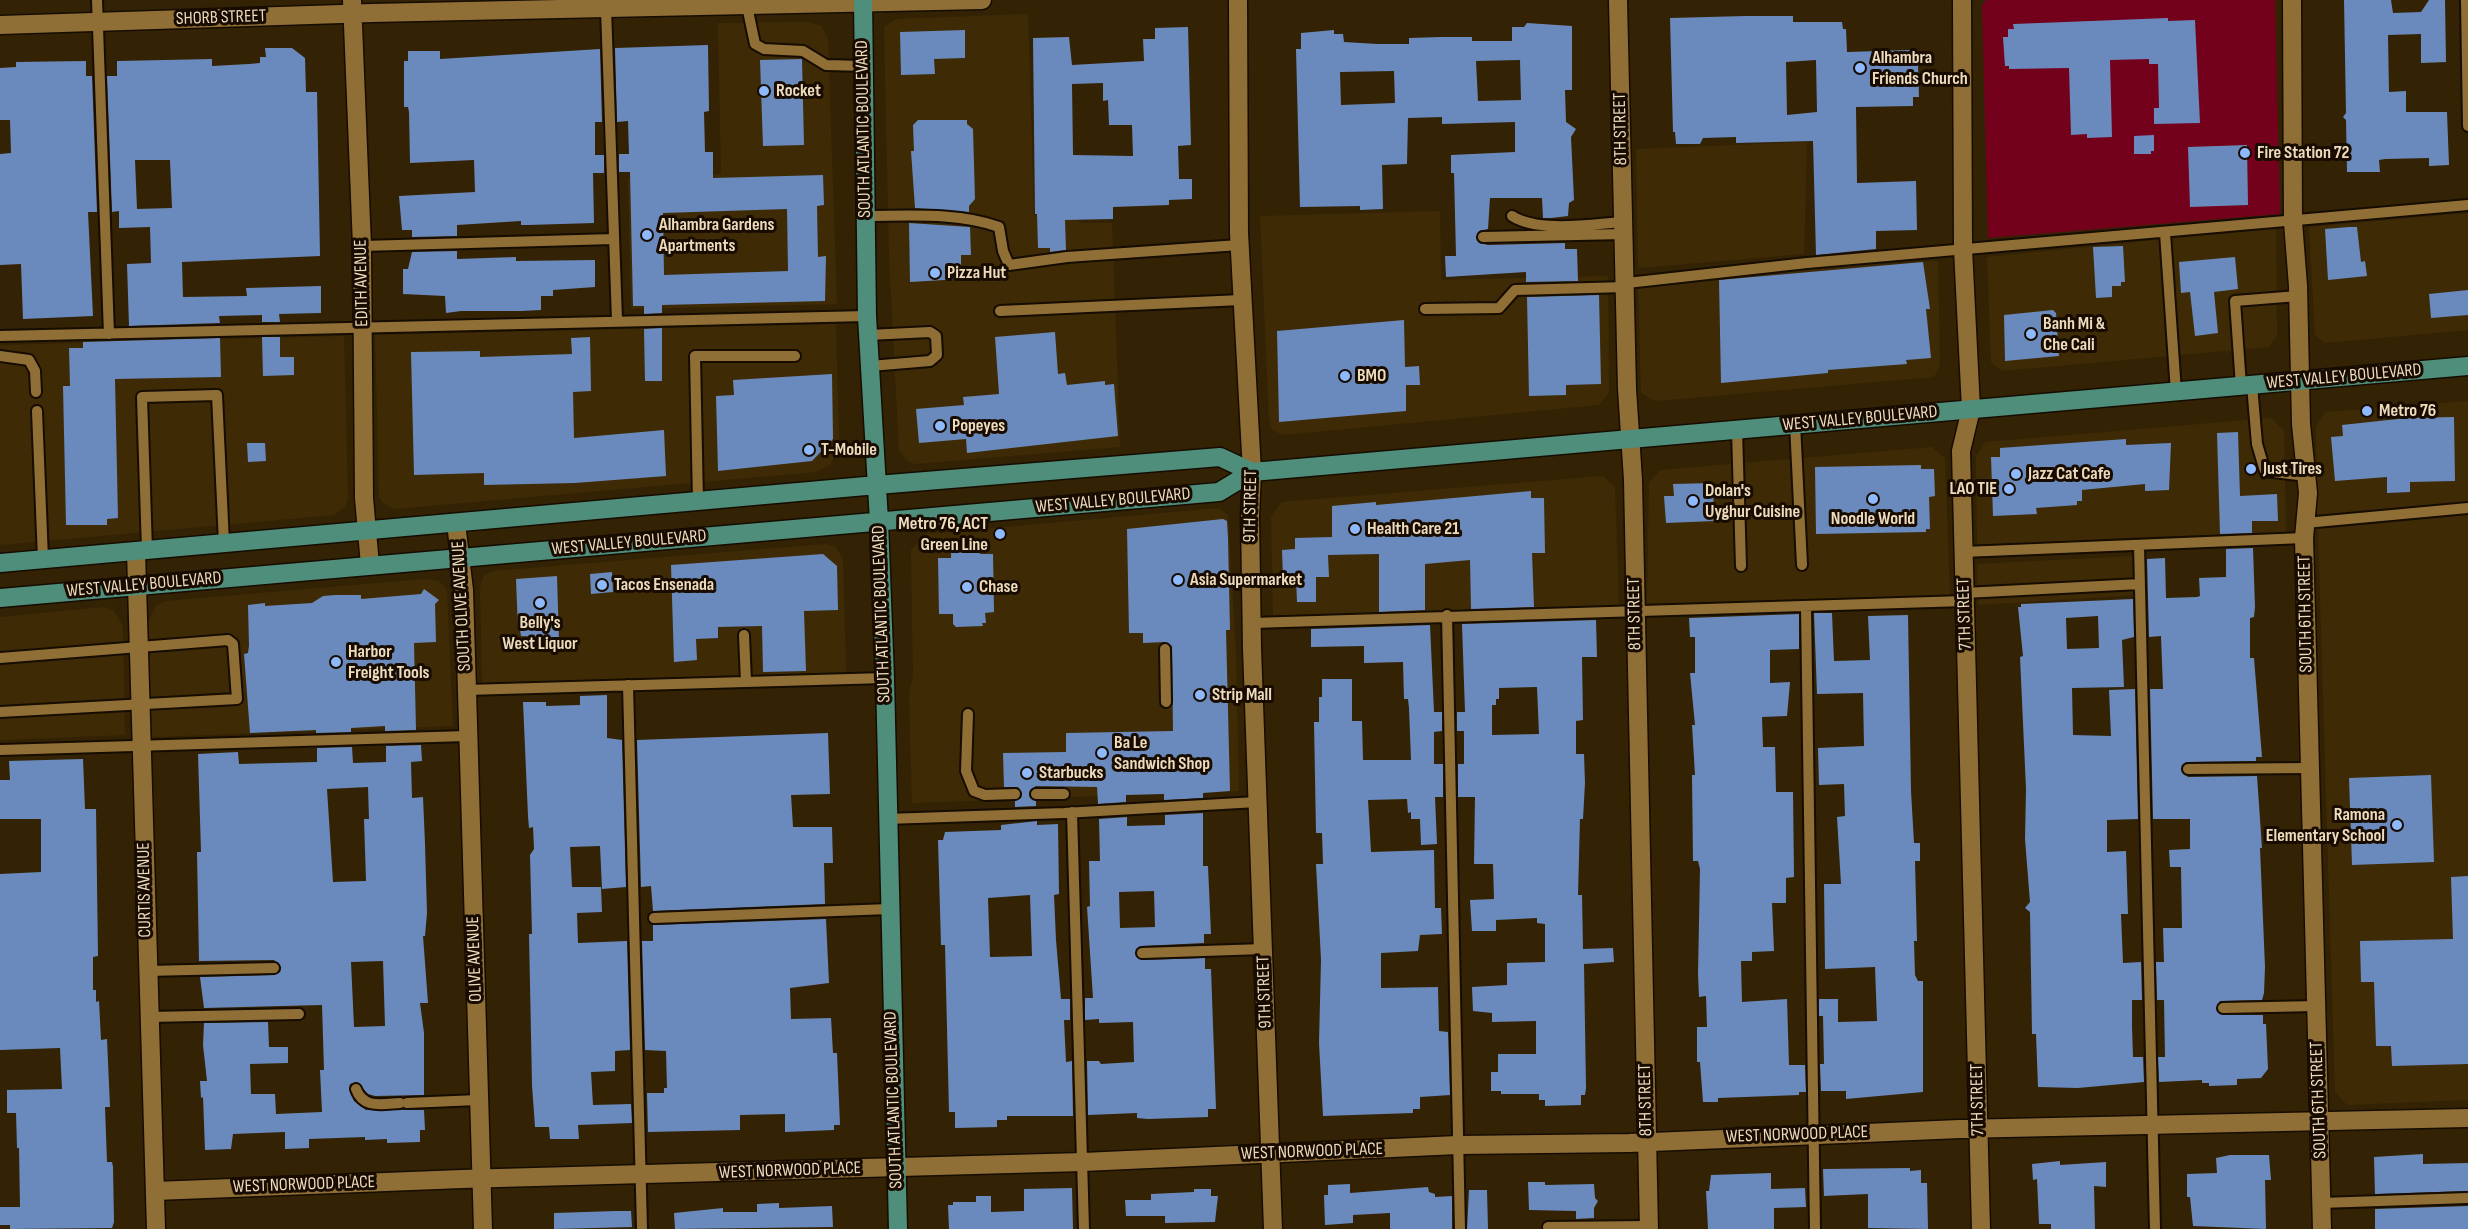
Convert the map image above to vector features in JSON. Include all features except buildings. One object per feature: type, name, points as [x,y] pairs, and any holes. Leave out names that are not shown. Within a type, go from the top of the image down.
[{"type":"main road","name":"SOUTH ATLANTIC BOULEVARD","points":[[863,2],[867,316],[879,521],[885,678],[886,819],[898,1229]]},
{"type":"main road","name":"WEST VALLEY BOULEVARD","points":[[0,598],[1219,492],[1252,472],[2468,366]]},
{"type":"main road","name":"WEST VALLEY BOULEVARD","points":[[0,563],[1220,457],[1252,472]]},
{"type":"street","name":"SHORB STREET","points":[[0,25],[98,22],[352,7],[606,4],[747,6],[982,0]]},
{"type":"street","name":"9TH STREET","points":[[1238,0],[1239,245],[1252,472],[1250,516],[1252,622],[1273,1229]]},
{"type":"street","name":"8TH STREET","points":[[1618,0],[1649,1227]]},
{"type":"street","name":"7TH STREET","points":[[1962,0],[1963,249],[1971,409],[1961,451],[1981,1229]]},
{"type":"street","name":"SOUTH 6TH STREET","points":[[2292,0],[2293,222],[2298,296],[2301,424],[2307,476],[2305,530],[2322,1229]]},
{"type":"street","name":"EDITH AVENUE","points":[[352,7],[364,327],[364,498],[370,565]]},
{"type":"street","name":"SOUTH OLIVE AVENUE","points":[[456,523],[464,590],[466,690]]},
{"type":"street","name":"CURTIS AVENUE","points":[[141,551],[137,586],[138,648],[156,1229]]},
{"type":"street","name":"OLIVE AVENUE","points":[[466,690],[483,1229]]},
{"type":"street","name":"WEST NORWOOD PLACE","points":[[155,1191],[480,1179],[1083,1162],[1458,1145],[1647,1142],[1978,1130],[2468,1118]]},
{"type":"lane","points":[[97,0],[110,334]]},
{"type":"lane","points":[[2466,0],[2468,126]]},
{"type":"lane","points":[[606,4],[616,320]]},
{"type":"lane","points":[[747,6],[755,44],[764,49],[802,51],[826,65],[864,66]]},
{"type":"lane","points":[[1425,309],[1499,308],[1515,290],[1627,285],[1681,275],[2468,205]]},
{"type":"lane","points":[[866,216],[923,216],[983,221],[999,227],[1003,251],[1009,264],[1067,257],[1239,245]]},
{"type":"lane","points":[[1512,216],[1521,222],[1543,225],[1623,228]]},
{"type":"lane","points":[[1483,237],[1623,228]]},
{"type":"lane","points":[[2165,233],[2176,392]]},
{"type":"lane","points":[[362,246],[614,239]]},
{"type":"lane","points":[[2298,296],[2235,301],[2257,444],[2265,471],[2307,476]]},
{"type":"lane","points":[[1000,311],[1241,300]]},
{"type":"lane","points":[[0,336],[867,316]]},
{"type":"lane","points":[[868,335],[930,332],[936,336],[937,355],[930,361],[870,366]]},
{"type":"lane","points":[[0,356],[29,360],[35,371],[36,392]]},
{"type":"lane","points":[[698,501],[694,356],[795,356]]},
{"type":"lane","points":[[141,551],[142,397],[218,395],[224,543]]},
{"type":"lane","points":[[37,411],[43,559]]},
{"type":"lane","points":[[1795,424],[1802,565]]},
{"type":"lane","points":[[1737,430],[1741,566]]},
{"type":"lane","points":[[1963,552],[2139,545],[2305,530],[2468,508]]},
{"type":"lane","points":[[2139,545],[2155,1229]]},
{"type":"lane","points":[[1252,622],[1806,606],[2140,584]]},
{"type":"lane","points":[[1806,606],[1815,1229]]},
{"type":"lane","points":[[1447,615],[1460,1229]]},
{"type":"lane","points":[[744,635],[746,682]]},
{"type":"lane","points":[[0,658],[228,640],[232,644],[237,699],[0,712]]},
{"type":"lane","points":[[1165,649],[1166,702]]},
{"type":"lane","points":[[466,690],[885,678]]},
{"type":"lane","points":[[628,685],[642,1229]]},
{"type":"lane","points":[[968,714],[966,771],[974,791],[985,795],[1015,794]]},
{"type":"lane","points":[[0,750],[467,736]]},
{"type":"lane","points":[[2188,770],[2310,768]]},
{"type":"lane","points":[[1036,794],[1064,794]]},
{"type":"lane","points":[[886,819],[1257,802]]},
{"type":"lane","points":[[1072,812],[1084,1229]]},
{"type":"lane","points":[[654,918],[889,909]]},
{"type":"lane","points":[[1142,953],[1264,948]]},
{"type":"lane","points":[[147,971],[274,968]]},
{"type":"lane","points":[[2223,1008],[2316,1006]]},
{"type":"lane","points":[[148,1017],[298,1014]]},
{"type":"lane","points":[[356,1089],[363,1101],[369,1104],[478,1100]]},
{"type":"lane","points":[[2321,1203],[2468,1198]]},
{"type":"lane","points":[[1548,1227],[1649,1227]]},
{"type":"shaded area","points":[[1986,0],[2275,0],[2280,214],[1988,238],[1982,5]]},
{"type":"shaded area","points":[[1028,14],[1034,215],[1078,215],[1079,223],[1112,223],[1120,447],[914,464],[906,460],[899,450],[889,256],[884,27],[896,19]]},
{"type":"shaded area","points":[[809,22],[821,26],[828,39],[837,304],[631,309],[628,178],[721,174],[718,23]]},
{"type":"shaded area","points":[[1807,142],[1804,254],[1638,268],[1636,149]]},
{"type":"shaded area","points":[[1440,211],[1441,280],[1608,276],[1609,393],[1599,405],[1283,435],[1272,430],[1269,419],[1260,216]]},
{"type":"shaded area","points":[[2468,213],[2468,330],[2325,343],[2315,335],[2309,227]]},
{"type":"shaded area","points":[[2276,228],[2277,335],[2269,347],[2002,371],[1991,362],[1987,257]]},
{"type":"shaded area","points":[[1938,261],[1940,365],[1934,377],[1655,401],[1641,393],[1638,288],[1810,268]]},
{"type":"shaded area","points":[[836,324],[839,443],[831,464],[816,472],[394,509],[382,502],[379,496],[375,335]]},
{"type":"shaded area","points":[[344,336],[348,498],[345,507],[334,515],[0,545],[0,345]]},
{"type":"shaded area","points":[[2468,401],[2468,503],[2317,517],[2316,426],[2326,412]]},
{"type":"shaded area","points":[[2271,418],[2284,431],[2286,533],[2141,537],[1977,547],[1976,456],[1986,442]]},
{"type":"shaded area","points":[[1932,447],[1945,458],[1950,597],[1647,604],[1649,483],[1660,470]]},
{"type":"shaded area","points":[[1603,476],[1615,487],[1619,607],[1273,617],[1271,516],[1282,502]]},
{"type":"shaded area","points":[[1219,508],[1228,515],[1236,656],[1239,791],[912,803],[909,694],[913,675],[911,550],[926,534]]},
{"type":"shaded area","name":"Ramona Elementary School","points":[[2468,515],[2468,1100],[2347,1105],[2335,1092],[2318,529]]},
{"type":"shaded area","points":[[825,544],[835,546],[843,559],[846,673],[482,685],[480,587],[484,576],[493,571]]},
{"type":"shaded area","points":[[2135,556],[2136,595],[1978,605],[1977,564]]},
{"type":"shaded area","points":[[426,579],[439,581],[447,590],[453,726],[152,737],[148,622],[156,606],[165,601]]},
{"type":"shaded area","points":[[105,607],[113,610],[123,626],[125,735],[0,740],[0,617]]},
{"type":"place","name":"Alhambra Friends Church","points":[[1860,68]]},
{"type":"place","name":"Rocket","points":[[764,91]]},
{"type":"place","name":"Fire Station 72","points":[[2245,153]]},
{"type":"place","name":"Alhambra Gardens Apartments","points":[[647,235]]},
{"type":"place","name":"Pizza Hut","points":[[935,273]]},
{"type":"place","name":"Banh Mi & Che Cali","points":[[2031,334]]},
{"type":"place","name":"BMO","points":[[1345,376]]},
{"type":"place","name":"Metro 76","points":[[2367,411]]},
{"type":"place","name":"Popeyes","points":[[940,426]]},
{"type":"place","name":"T-Mobile","points":[[809,450]]},
{"type":"place","name":"Just Tires","points":[[2251,469]]},
{"type":"place","name":"Jazz Cat Cafe","points":[[2016,474]]},
{"type":"place","name":"LAO TIE","points":[[2009,489]]},
{"type":"place","name":"Noodle World","points":[[1873,499]]},
{"type":"place","name":"Dolan's Uyghur Cuisine","points":[[1693,501]]},
{"type":"place","name":"Health Care 21","points":[[1355,529]]},
{"type":"place","name":"Metro 76, ACT Green Line","points":[[1000,534]]},
{"type":"place","name":"Asia Supermarket","points":[[1178,580]]},
{"type":"place","name":"Tacos Ensenada","points":[[602,585]]},
{"type":"place","name":"Chase","points":[[967,587]]},
{"type":"place","name":"Belly's West Liquor","points":[[540,603]]},
{"type":"place","name":"Harbor Freight Tools","points":[[336,662]]},
{"type":"place","name":"Strip Mall","points":[[1200,695]]},
{"type":"place","name":"Ba Le Sandwich Shop","points":[[1102,753]]},
{"type":"place","name":"Starbucks","points":[[1027,773]]},
{"type":"place","name":"Ramona Elementary School","points":[[2397,825]]}]
